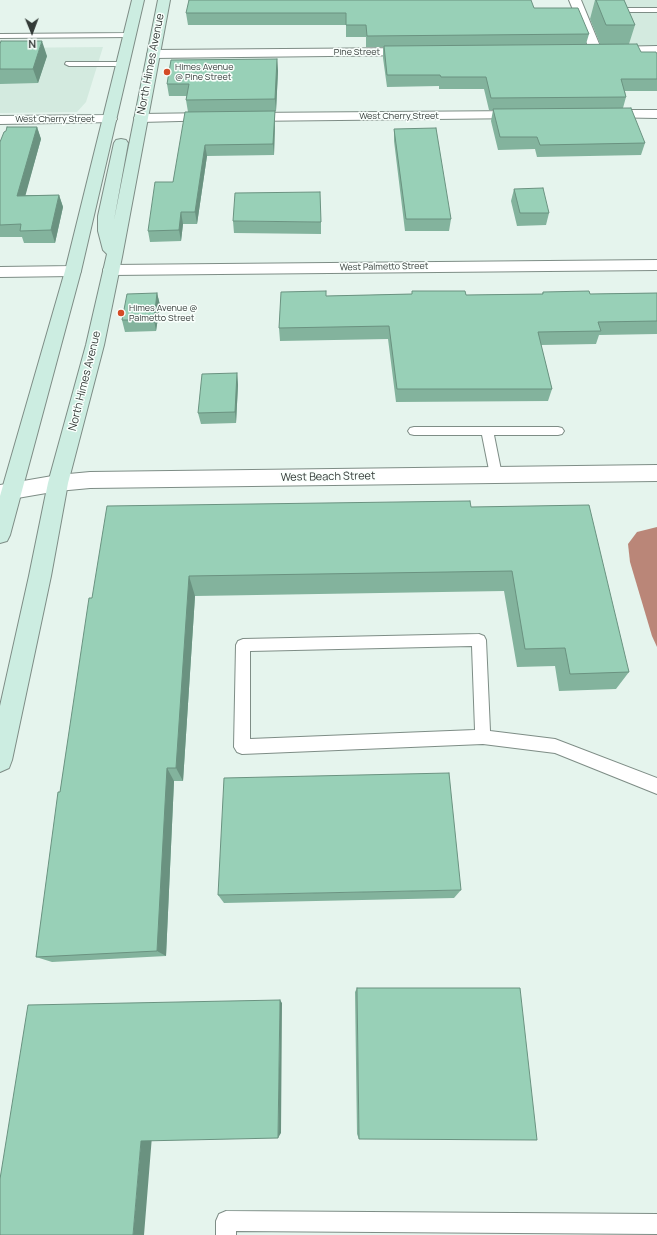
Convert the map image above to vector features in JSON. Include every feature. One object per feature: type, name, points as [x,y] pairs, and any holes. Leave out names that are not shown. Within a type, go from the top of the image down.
[{"type":"street","points":[[112,263],[106,231],[106,216],[119,124],[123,64],[138,0]]},
{"type":"street","name":"North Himes Avenue","points":[[0,760],[40,576],[58,483],[95,345],[164,0]]},
{"type":"street","points":[[575,0],[596,51]]},
{"type":"street","points":[[580,51],[657,50]]},
{"type":"street","name":"Pine Street","points":[[153,54],[428,52]]},
{"type":"street","points":[[123,64],[131,87]]},
{"type":"street","points":[[130,109],[134,114],[141,118]]},
{"type":"street","points":[[593,114],[657,114]]},
{"type":"street","name":"West Cherry Street","points":[[141,118],[537,115]]},
{"type":"street","name":"West Cherry Street","points":[[0,120],[119,124]]},
{"type":"street","points":[[0,535],[5,493],[119,124]]},
{"type":"street","name":"West Palmetto Street","points":[[112,263],[657,265]]},
{"type":"street","points":[[0,272],[73,272]]},
{"type":"street","name":"West Beach Street","points":[[5,493],[58,483],[90,480],[657,473]]},
{"type":"lane","points":[[619,10],[657,10]]},
{"type":"lane","points":[[0,36],[129,35]]},
{"type":"lane","points":[[69,64],[123,64]]},
{"type":"lane","points":[[414,431],[558,431]]},
{"type":"lane","points":[[487,431],[496,475]]},
{"type":"lane","points":[[483,737],[479,640],[243,645],[242,747],[483,737],[555,746],[657,786]]},
{"type":"lane","points":[[226,1235],[226,1221],[657,1224]]},
{"type":"shaded area","points":[[581,0],[657,0],[657,46],[617,47],[599,40]]},
{"type":"shaded area","points":[[103,47],[86,102],[77,112],[0,113],[0,48]]},
{"type":"shaded area","points":[[657,527],[657,647],[652,636],[630,562],[628,544],[637,532]]},
{"type":"building","points":[[189,0],[531,0],[534,8],[578,8],[589,34],[367,36],[366,25],[346,25],[346,13],[186,13]]},
{"type":"building","points":[[596,0],[624,0],[635,25],[606,25]]},
{"type":"building","points":[[1,41],[42,41],[33,69],[0,69]]},
{"type":"building","points":[[637,44],[641,52],[656,52],[657,79],[621,79],[626,97],[491,98],[486,77],[387,75],[384,46]]},
{"type":"building","points":[[277,59],[275,99],[186,100],[189,84],[167,84],[171,60]]},
{"type":"building","points":[[631,108],[645,143],[540,145],[537,137],[500,137],[493,109]]},
{"type":"building","points":[[275,111],[273,144],[205,145],[195,212],[181,212],[179,230],[148,231],[155,182],[173,182],[185,112]]},
{"type":"building","points":[[7,127],[37,127],[17,196],[59,195],[51,230],[20,231],[21,224],[0,225],[0,142]]},
{"type":"building","points":[[436,128],[451,219],[406,219],[394,129]]},
{"type":"building","points":[[543,188],[549,213],[520,213],[514,189]]},
{"type":"building","points":[[320,192],[321,222],[233,221],[235,193]]},
{"type":"building","points":[[326,291],[326,296],[412,294],[412,291],[465,291],[466,295],[543,294],[543,292],[589,291],[590,294],[657,293],[657,321],[598,322],[601,331],[538,332],[552,389],[397,389],[389,326],[279,328],[281,292]]},
{"type":"building","points":[[157,293],[154,320],[122,320],[127,294]]},
{"type":"building","points":[[237,373],[235,412],[198,413],[202,374]]},
{"type":"building","points":[[470,501],[471,507],[589,505],[629,672],[570,674],[565,648],[525,649],[512,571],[189,576],[176,768],[167,768],[157,951],[36,957],[58,792],[60,792],[89,598],[92,598],[107,506]]},
{"type":"building","points":[[449,773],[461,890],[218,895],[224,778]]},
{"type":"building","points":[[357,988],[520,988],[537,1140],[359,1139]]},
{"type":"building","points":[[280,1000],[278,1138],[141,1141],[133,1235],[0,1235],[0,1179],[28,1005]]},
{"type":"place","name":"Himes Avenue @ Pine Street","points":[[167,72]]},
{"type":"place","name":"Himes Avenue @ Palmetto Street","points":[[121,313]]}]
